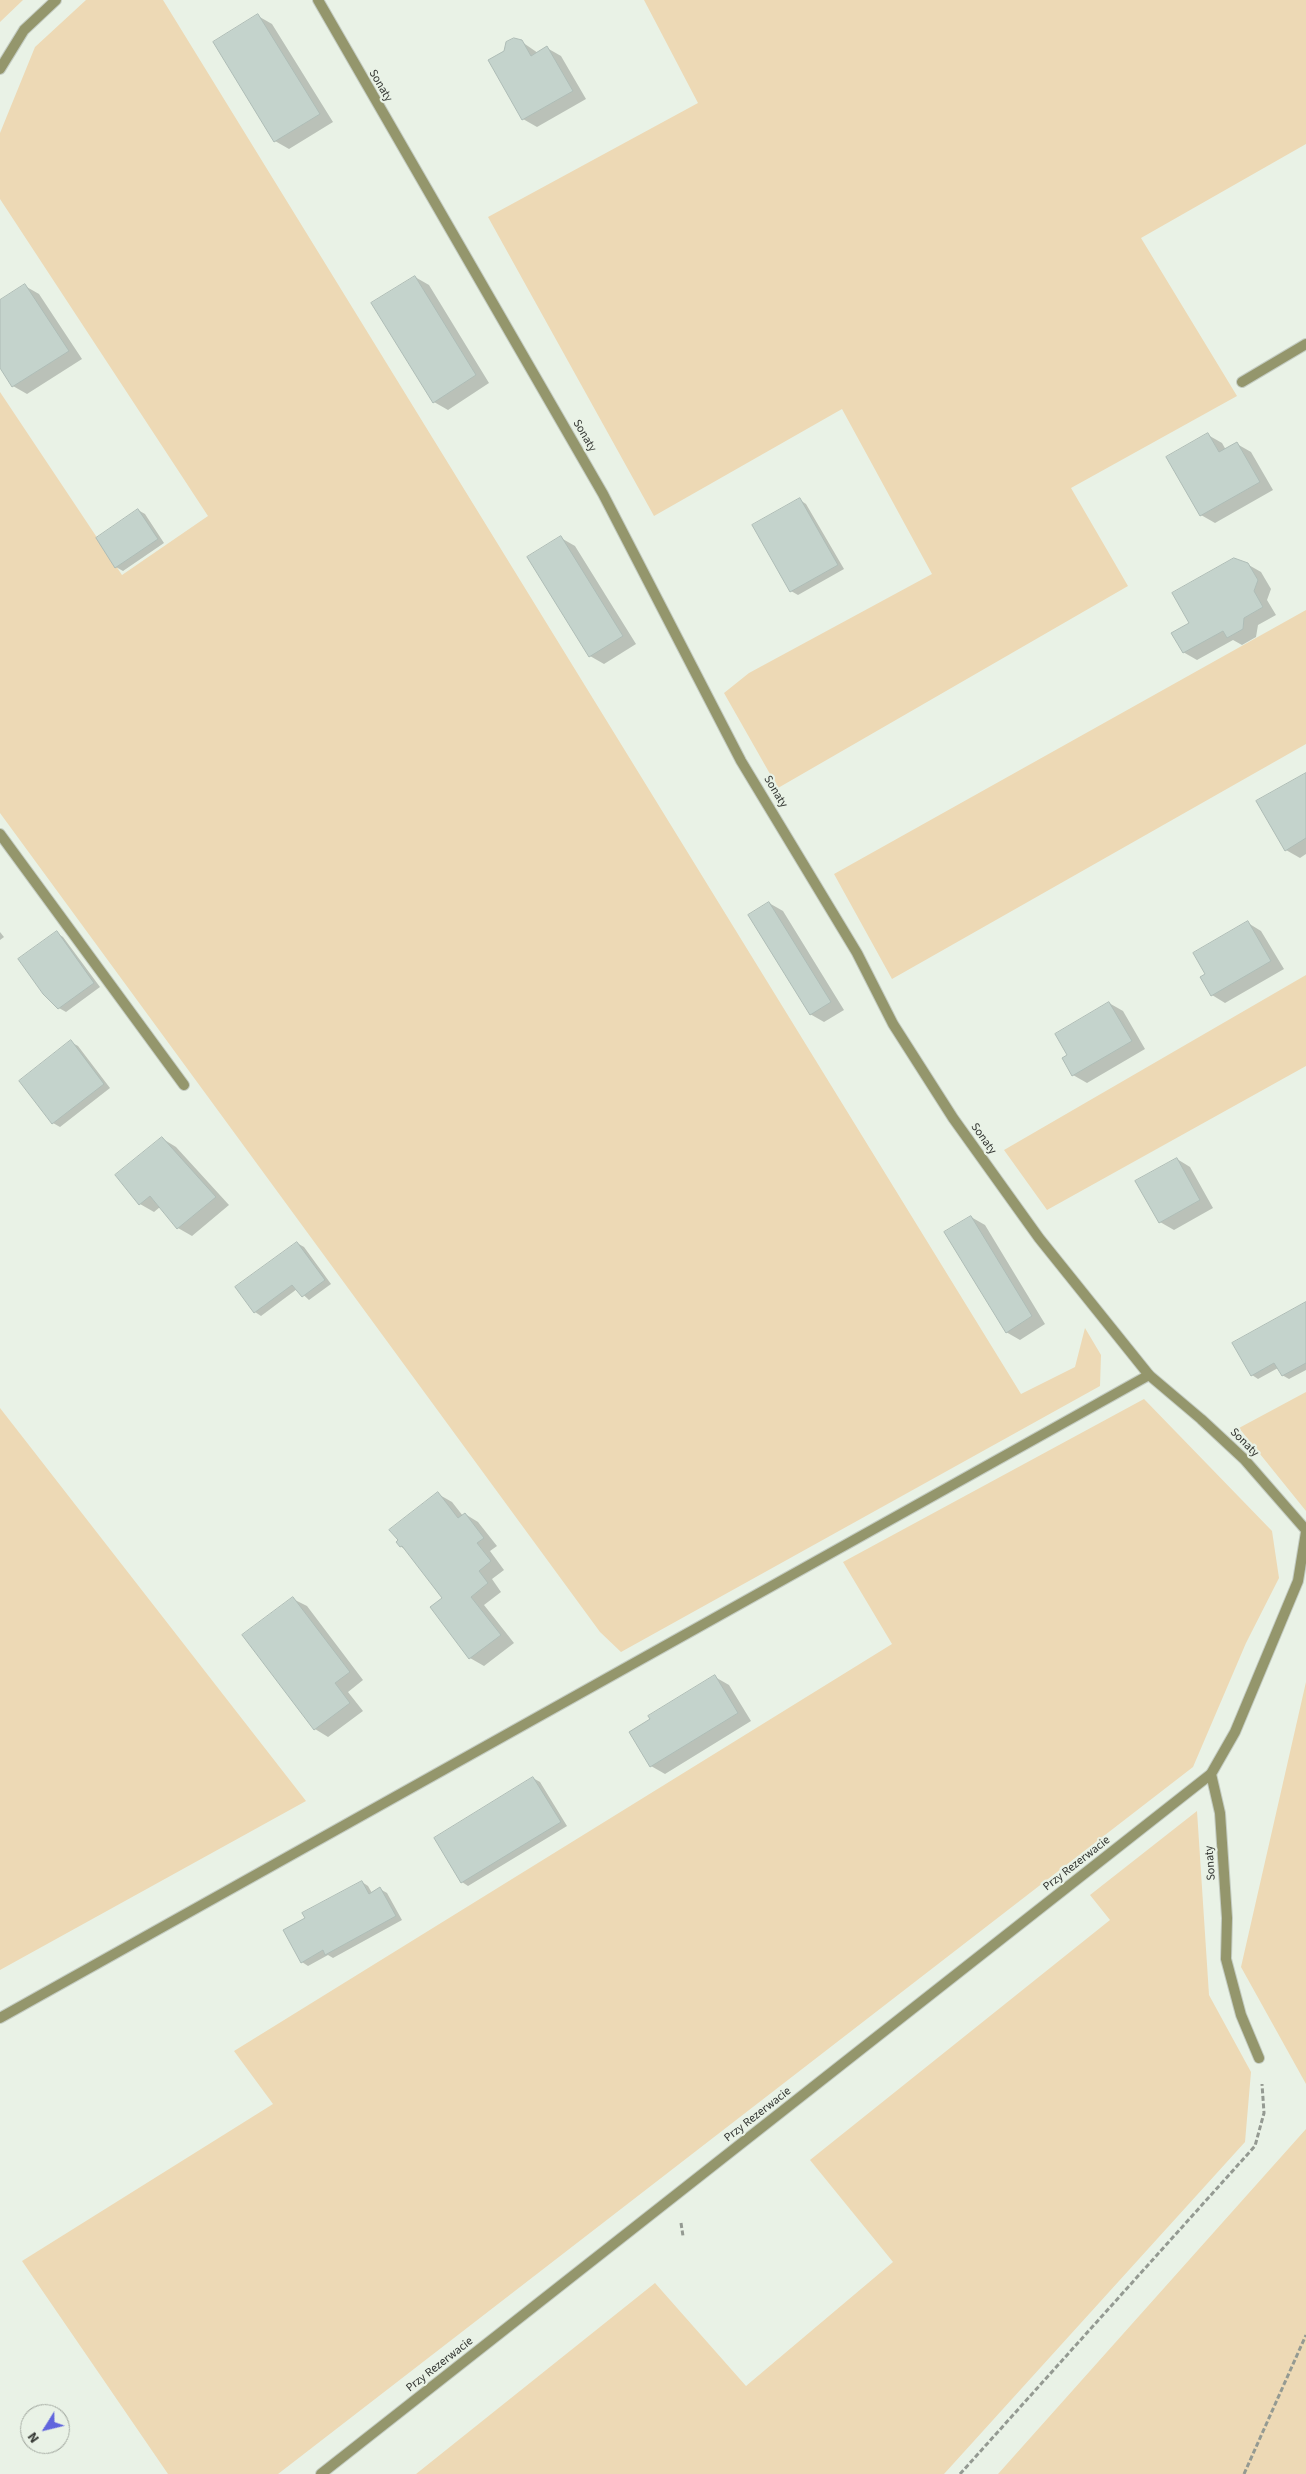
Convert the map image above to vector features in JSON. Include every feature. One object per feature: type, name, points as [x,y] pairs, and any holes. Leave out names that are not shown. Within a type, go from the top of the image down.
[{"type":"street","points":[[0,69],[24,30],[56,0]]},
{"type":"street","name":"Sonaty","points":[[318,0],[603,494],[741,761],[856,953],[893,1024],[953,1118],[1033,1230],[1148,1375],[1201,1419],[1244,1459],[1306,1530],[1298,1580],[1235,1732],[1211,1774],[1220,1812],[1227,1918],[1226,1959],[1241,2015],[1259,2058]]},
{"type":"street","points":[[1242,382],[1306,344]]},
{"type":"street","points":[[0,834],[184,1085]]},
{"type":"street","points":[[0,2018],[1148,1375]]},
{"type":"street","name":"Przy Rezerwacie","points":[[321,2474],[1211,1774]]},
{"type":"path","points":[[960,2474],[1255,2146],[1264,2113],[1259,2058]]},
{"type":"path","points":[[1244,2474],[1306,2334]]},
{"type":"shaded area","points":[[0,0],[23,0],[0,22]]},
{"type":"shaded area","points":[[86,0],[163,0],[1021,1394],[1075,1367],[1085,1328],[1101,1355],[1100,1386],[621,1652],[600,1632],[0,813],[0,392],[122,575],[208,516],[0,199],[0,133],[35,47]]},
{"type":"shaded area","points":[[644,0],[1306,0],[1306,144],[1141,238],[1237,396],[1071,488],[1128,586],[778,788],[724,693],[749,673],[932,574],[842,409],[654,516],[488,217],[698,103]]},
{"type":"shaded area","points":[[1306,610],[1306,744],[892,979],[834,874]]},
{"type":"shaded area","points":[[1306,975],[1306,1066],[1047,1210],[1004,1150]]},
{"type":"shaded area","points":[[1306,1392],[1306,1511],[1239,1428]]},
{"type":"shaded area","points":[[1144,1399],[1272,1531],[1279,1578],[1246,1643],[1193,1767],[278,2474],[168,2474],[22,2261],[273,2104],[234,2051],[892,1644],[843,1562]]},
{"type":"shaded area","points":[[0,1408],[306,1801],[0,1970]]},
{"type":"shaded area","points":[[1306,1682],[1306,2084],[1241,1967]]},
{"type":"shaded area","points":[[1197,1811],[1209,1995],[1251,2072],[1245,2142],[944,2474],[416,2474],[655,2283],[746,2386],[893,2262],[810,2160],[1110,1920],[1090,1895]]},
{"type":"shaded area","points":[[1306,2129],[1306,2474],[998,2474]]},
{"type":"building","points":[[258,14],[320,114],[274,142],[213,42]]},
{"type":"building","points":[[514,38],[522,40],[531,56],[547,46],[573,91],[522,120],[488,60],[504,51],[506,42]]},
{"type":"building","points":[[415,276],[476,375],[433,403],[371,303]]},
{"type":"building","points":[[25,284],[69,351],[12,387],[0,368],[0,300]]},
{"type":"building","points":[[1208,433],[1219,452],[1237,442],[1260,482],[1200,516],[1166,457]]},
{"type":"building","points":[[800,498],[838,565],[790,592],[752,525]]},
{"type":"building","points":[[138,509],[158,539],[115,568],[96,538]]},
{"type":"building","points":[[561,536],[623,636],[589,657],[527,557]]},
{"type":"building","points":[[1234,558],[1248,563],[1258,580],[1254,591],[1263,607],[1244,618],[1243,629],[1227,638],[1223,631],[1183,653],[1171,633],[1189,623],[1172,593]]},
{"type":"building","points":[[1306,773],[1306,838],[1285,851],[1256,801]]},
{"type":"building","points":[[769,902],[831,1002],[810,1015],[748,915]]},
{"type":"building","points":[[1248,921],[1271,961],[1211,996],[1200,977],[1205,974],[1193,953]]},
{"type":"building","points":[[57,931],[94,983],[58,1009],[43,994],[18,959]]},
{"type":"building","points":[[1109,1002],[1132,1041],[1072,1076],[1062,1058],[1067,1055],[1055,1034]]},
{"type":"building","points":[[71,1040],[104,1084],[52,1124],[19,1081]]},
{"type":"building","points":[[162,1137],[216,1197],[177,1229],[150,1196],[139,1205],[115,1175]]},
{"type":"building","points":[[1177,1158],[1200,1200],[1159,1223],[1135,1181]]},
{"type":"building","points":[[971,1216],[1032,1316],[1006,1333],[944,1232]]},
{"type":"building","points":[[297,1242],[325,1280],[302,1297],[292,1285],[254,1313],[235,1287]]},
{"type":"building","points":[[1306,1302],[1306,1363],[1282,1376],[1274,1363],[1251,1376],[1232,1343]]},
{"type":"building","points":[[438,1492],[458,1518],[465,1513],[484,1538],[477,1543],[491,1561],[479,1571],[488,1583],[471,1597],[501,1635],[469,1659],[430,1607],[442,1598],[402,1546],[400,1547],[396,1542],[398,1540],[389,1530]]},
{"type":"building","points":[[293,1597],[350,1672],[335,1683],[350,1703],[314,1730],[242,1635]]},
{"type":"building","points":[[715,1675],[738,1713],[650,1767],[629,1732],[650,1719],[648,1716]]},
{"type":"building","points":[[533,1777],[561,1822],[461,1883],[434,1838]]},
{"type":"building","points":[[362,1881],[369,1894],[380,1887],[396,1916],[325,1955],[323,1950],[301,1963],[283,1930],[305,1918],[302,1913]]}]
